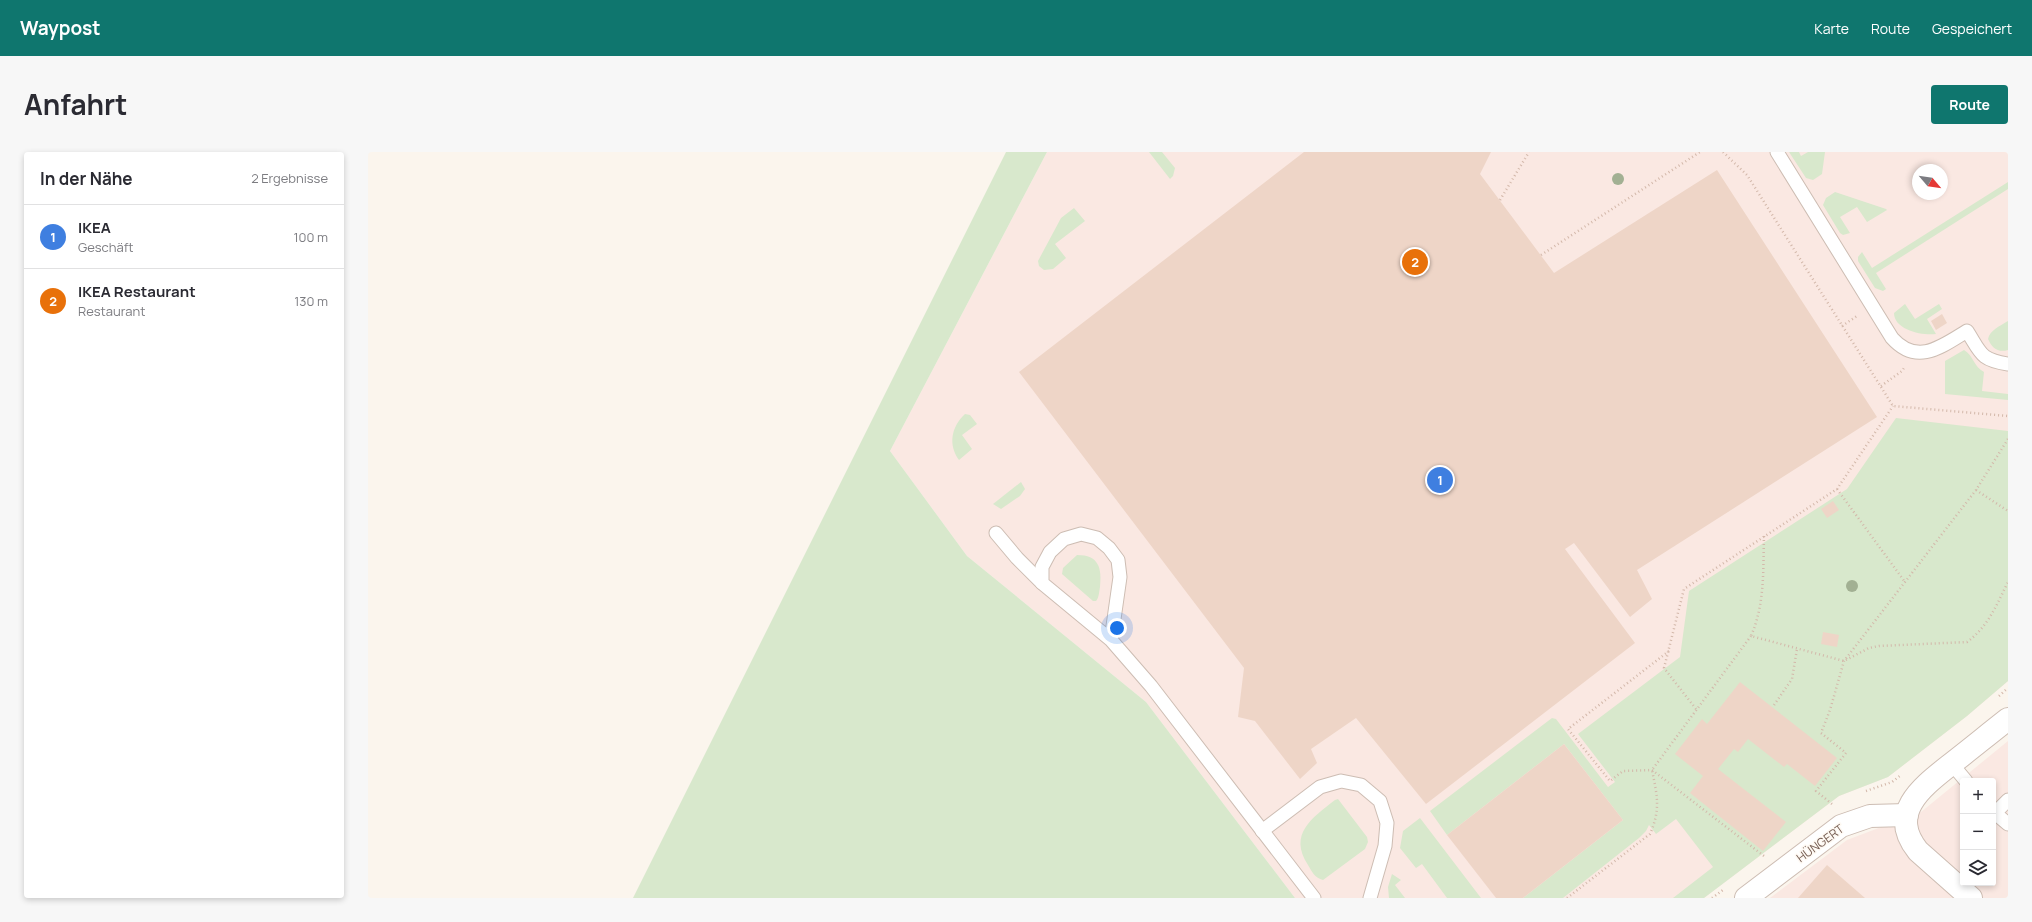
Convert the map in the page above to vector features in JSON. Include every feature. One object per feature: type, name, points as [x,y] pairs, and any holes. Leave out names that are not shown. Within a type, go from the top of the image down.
[{"type":"street","points":[[1971,898],[1918,852],[1911,842],[1906,823],[1907,816],[1913,799],[1919,791],[2008,719]]},
{"type":"street","name":"HÜNGERT","points":[[1746,898],[1841,826],[1870,816],[1907,816]]},
{"type":"lane","points":[[1777,152],[1892,338],[1900,346],[1914,352],[1930,351],[1942,346],[1967,331],[1984,358],[1992,362],[2008,364]]},
{"type":"lane","points":[[996,533],[1017,558],[1042,583],[1112,640],[1152,686],[1314,898]]},
{"type":"lane","points":[[1042,583],[1042,567],[1050,552],[1064,539],[1081,534],[1097,538],[1109,548],[1118,560],[1120,577],[1112,640]]},
{"type":"lane","points":[[1952,764],[1964,778]]},
{"type":"lane","points":[[1262,830],[1320,787],[1341,781],[1361,784],[1380,801],[1387,823],[1385,846],[1370,898]]},
{"type":"lane","points":[[1996,810],[2008,800]]},
{"type":"lane","points":[[1996,814],[2008,824]]},
{"type":"path","points":[[1500,200],[1529,152]]},
{"type":"path","points":[[1541,255],[1700,152]]},
{"type":"path","points":[[1725,153],[1747,175],[1893,406]]},
{"type":"path","points":[[1881,386],[1902,371],[1914,352]]},
{"type":"path","points":[[1893,406],[2008,416]]},
{"type":"path","points":[[1696,709],[1664,668],[1684,589],[1837,489],[1893,406]]},
{"type":"path","points":[[1834,806],[1816,791],[1846,753],[1821,733],[1830,710],[1844,661],[1976,490],[2008,438]]},
{"type":"path","points":[[1837,489],[1905,582]]},
{"type":"path","points":[[1976,490],[2008,511]]},
{"type":"path","points":[[1567,898],[1650,834],[1656,819],[1658,804],[1652,770],[1751,636],[1758,620],[1762,604],[1764,536]]},
{"type":"path","points":[[1751,636],[1844,661],[1869,648],[1878,646],[1967,642],[1977,635],[1986,624],[2008,582]]},
{"type":"path","points":[[1774,705],[1792,679],[1798,649]]},
{"type":"path","points":[[1669,650],[1568,729],[1610,781],[1624,771],[1652,770],[1783,870]]},
{"type":"shaded area","points":[[1047,152],[2008,152],[2008,681],[1967,716],[1888,777],[1839,796],[1704,898],[1295,898],[1146,702],[967,556],[890,451]]},
{"type":"shaded area","points":[[2008,741],[2008,898],[1770,898],[1847,840],[1921,812],[1960,780],[1960,886],[1996,886],[1996,778],[1963,778]]},
{"type":"green space","points":[[1006,152],[1047,152],[890,451],[967,556],[1146,702],[1295,898],[633,898]]},
{"type":"green space","points":[[1149,152],[1162,152],[1175,168],[1173,176],[1170,179]]},
{"type":"green space","points":[[1789,152],[1799,152],[1801,156],[1808,152],[1825,152],[1822,174],[1813,180],[1806,178]]},
{"type":"green space","points":[[2008,182],[2008,189],[1876,273],[1886,289],[1883,291],[1875,288],[1858,261],[1858,257],[1862,252],[1872,268]]},
{"type":"green space","points":[[1835,192],[1887,210],[1867,222],[1857,207],[1840,217],[1850,233],[1843,235],[1840,233],[1823,205],[1826,198]]},
{"type":"green space","points":[[1074,208],[1085,221],[1055,244],[1066,258],[1053,269],[1044,270],[1039,266],[1038,261],[1061,218]]},
{"type":"green space","points":[[1905,304],[1915,319],[1939,304],[1942,309],[1927,319],[1936,334],[1917,333],[1904,328],[1899,324],[1895,319],[1894,313]]},
{"type":"green space","points":[[2008,321],[2008,350],[2001,351],[1993,347],[1988,339],[1993,331]]},
{"type":"green space","points":[[1964,350],[1984,372],[1982,391],[2008,394],[2008,400],[1945,394],[1945,361]]},
{"type":"green space","points":[[965,414],[970,415],[977,424],[962,435],[972,449],[959,460],[953,448],[952,442],[954,430],[960,419]]},
{"type":"green space","points":[[1896,418],[2008,431],[2008,681],[1967,716],[1888,777],[1839,796],[1704,898],[1673,898],[1713,867],[1676,819],[1656,834],[1649,825],[1646,831],[1639,838],[1563,898],[1523,898],[1623,820],[1564,744],[1447,835],[1430,811],[1552,718],[1556,719],[1608,787],[1615,782],[1578,734],[1680,657],[1689,591],[1847,489]]},
{"type":"green space","points":[[1021,482],[1025,489],[1020,496],[1001,509],[993,504]]},
{"type":"green space","points":[[1077,555],[1090,557],[1098,564],[1100,587],[1099,595],[1096,601],[1093,601],[1062,574],[1063,568]]},
{"type":"green space","points":[[1338,799],[1367,837],[1368,842],[1365,849],[1323,880],[1314,874],[1302,854],[1302,836],[1305,828],[1311,820],[1318,813]]},
{"type":"green space","points":[[1420,818],[1481,898],[1447,898],[1422,864],[1416,868],[1400,848],[1403,831]]},
{"type":"green space","points":[[1392,874],[1401,880],[1395,885],[1405,898],[1389,898],[1388,887]]},
{"type":"building","points":[[1304,152],[1491,152],[1480,174],[1554,273],[1717,170],[1877,417],[1637,570],[1652,599],[1630,617],[1574,543],[1565,549],[1635,643],[1426,804],[1356,718],[1311,749],[1317,763],[1300,779],[1255,721],[1238,717],[1244,668],[1019,372]]},
{"type":"building","points":[[1942,314],[1947,323],[1936,330],[1931,321]]},
{"type":"building","points":[[1833,501],[1839,510],[1827,518],[1821,509]]},
{"type":"building","points":[[1823,632],[1839,635],[1837,647],[1821,644]]},
{"type":"building","points":[[1740,682],[1837,758],[1815,786],[1787,764],[1784,767],[1748,739],[1738,752],[1734,749],[1718,769],[1786,822],[1763,851],[1690,793],[1703,776],[1675,754],[1702,719],[1707,724]]},
{"type":"building","points":[[1564,744],[1623,820],[1523,898],[1496,898],[1447,835]]},
{"type":"building","points":[[1827,865],[1865,898],[1798,898]]},
{"type":"place","name":"IKEA Restaurant","points":[[1415,262]]},
{"type":"place","name":"IKEA","points":[[1440,480]]}]
